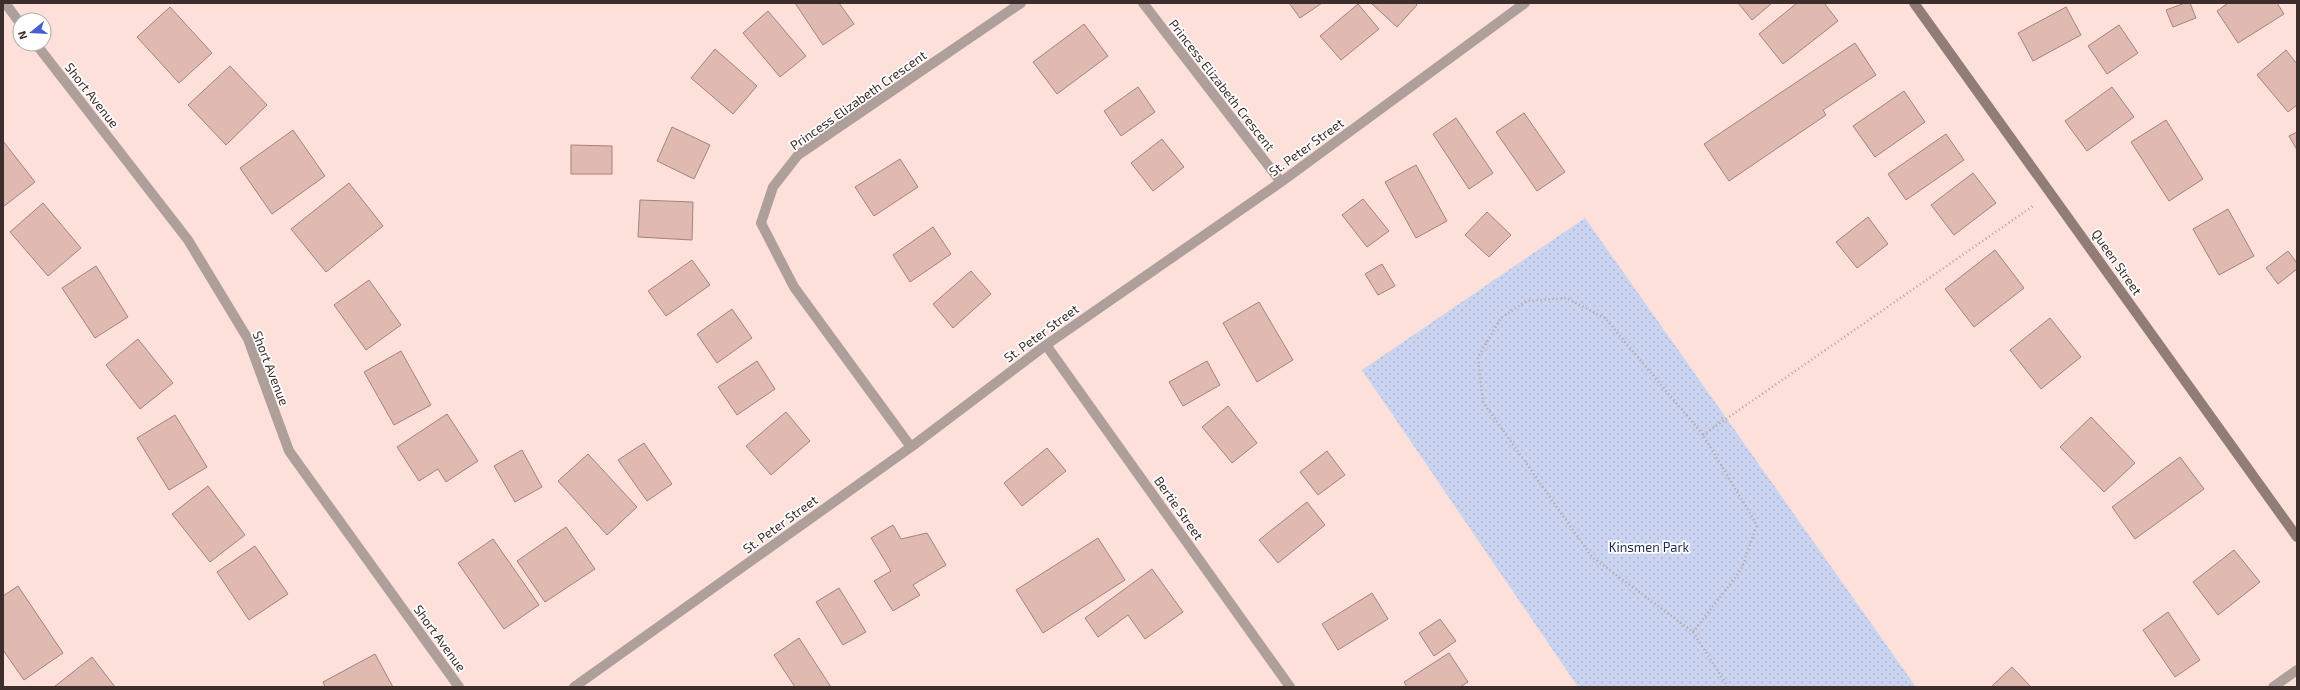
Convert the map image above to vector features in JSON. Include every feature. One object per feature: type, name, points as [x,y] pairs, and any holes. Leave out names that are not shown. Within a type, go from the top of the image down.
[{"type":"main road","name":"Queen Street","points":[[1914,3],[2297,537]]},
{"type":"street","points":[[5,3],[12,12]]},
{"type":"street","name":"Princess Elizabeth Crescent","points":[[911,447],[794,287],[761,223],[772,187],[798,156],[1021,3]]},
{"type":"street","name":"Princess Elizabeth Crescent","points":[[1143,3],[1281,182]]},
{"type":"street","name":"St. Peter Street","points":[[574,687],[911,447],[1046,345],[1281,182],[1525,3]]},
{"type":"street","name":"Short Avenue","points":[[42,52],[188,240],[248,339],[289,451],[459,687]]},
{"type":"street","name":"Bertie Street","points":[[1046,345],[1290,687]]},
{"type":"street","points":[[2273,687],[2297,670]]},
{"type":"path","points":[[1703,435],[2051,193]]},
{"type":"path","points":[[1693,632],[1741,570],[1757,525],[1703,435],[1605,318],[1566,298],[1526,301],[1500,318],[1478,357],[1483,402],[1592,557],[1693,632],[1728,687]]},
{"type":"green space","name":"Kinsmen Park","points":[[1585,218],[1916,687],[1578,687],[1362,370]]},
{"type":"building","points":[[795,3],[839,3],[854,24],[823,45]]},
{"type":"building","points":[[1289,3],[1322,3],[1300,18]]},
{"type":"building","points":[[1371,3],[1415,3],[1417,5],[1397,27]]},
{"type":"building","points":[[1738,3],[1772,3],[1752,20]]},
{"type":"building","points":[[1797,3],[1824,3],[1838,21],[1783,64],[1759,34]]},
{"type":"building","points":[[2185,3],[2190,3],[2196,18],[2173,27],[2166,10]]},
{"type":"building","points":[[2228,3],[2277,3],[2284,14],[2238,43],[2217,11]]},
{"type":"building","points":[[1358,4],[1379,29],[1341,60],[1320,36]]},
{"type":"building","points":[[170,7],[212,53],[179,83],[137,37]]},
{"type":"building","points":[[2066,7],[2081,35],[2033,61],[2018,33]]},
{"type":"building","points":[[768,11],[806,56],[780,77],[743,33]]},
{"type":"building","points":[[1084,24],[1108,56],[1057,94],[1033,62]]},
{"type":"building","points":[[2119,25],[2138,53],[2107,74],[2088,46]]},
{"type":"building","points":[[1855,43],[1876,75],[1823,110],[1826,115],[1729,181],[1704,144]]},
{"type":"building","points":[[715,49],[757,86],[733,114],[691,78]]},
{"type":"building","points":[[2286,50],[2297,64],[2297,105],[2288,112],[2257,75]]},
{"type":"building","points":[[230,66],[267,105],[226,145],[188,105]]},
{"type":"building","points":[[1138,87],[1155,112],[1121,136],[1104,111]]},
{"type":"building","points":[[2112,87],[2134,117],[2087,151],[2065,121]]},
{"type":"building","points":[[1904,91],[1925,122],[1875,157],[1853,126]]},
{"type":"building","points":[[1524,113],[1565,172],[1537,191],[1496,132]]},
{"type":"building","points":[[1456,118],[1493,173],[1469,189],[1433,134]]},
{"type":"building","points":[[2166,120],[2203,179],[2169,201],[2131,142]]},
{"type":"building","points":[[672,127],[710,145],[694,179],[657,161]]},
{"type":"building","points":[[293,130],[325,176],[272,214],[240,168]]},
{"type":"building","points":[[2297,132],[2297,150],[2289,136]]},
{"type":"building","points":[[1946,134],[1964,160],[1906,200],[1888,174]]},
{"type":"building","points":[[1162,139],[1184,167],[1153,191],[1131,163]]},
{"type":"building","points":[[3,141],[35,182],[3,207]]},
{"type":"building","points":[[571,145],[612,146],[612,174],[571,174]]},
{"type":"building","points":[[900,159],[918,187],[874,216],[855,187]]},
{"type":"building","points":[[1416,165],[1447,221],[1416,238],[1385,182]]},
{"type":"building","points":[[1973,173],[1996,203],[1954,235],[1931,205]]},
{"type":"building","points":[[349,183],[383,226],[326,272],[291,229]]},
{"type":"building","points":[[1363,199],[1389,231],[1367,247],[1342,215]]},
{"type":"building","points":[[640,200],[693,202],[692,240],[638,237]]},
{"type":"building","points":[[43,203],[81,248],[48,276],[10,232]]},
{"type":"building","points":[[2228,209],[2254,256],[2219,275],[2193,229]]},
{"type":"building","points":[[1487,212],[1511,235],[1489,257],[1465,235]]},
{"type":"building","points":[[1868,217],[1888,244],[1857,268],[1836,242]]},
{"type":"building","points":[[933,227],[951,254],[910,282],[893,255]]},
{"type":"building","points":[[1995,250],[2024,288],[1974,327],[1945,289]]},
{"type":"building","points":[[2288,251],[2297,263],[2297,269],[2278,284],[2266,268]]},
{"type":"building","points":[[692,260],[710,285],[666,316],[648,291]]},
{"type":"building","points":[[1382,264],[1395,286],[1378,295],[1365,274]]},
{"type":"building","points":[[96,266],[128,317],[95,338],[62,288]]},
{"type":"building","points":[[971,271],[991,294],[953,328],[933,304]]},
{"type":"building","points":[[369,280],[401,325],[366,350],[334,305]]},
{"type":"building","points":[[1259,302],[1293,360],[1257,382],[1223,323]]},
{"type":"building","points":[[732,309],[752,338],[717,363],[697,334]]},
{"type":"building","points":[[2050,318],[2081,357],[2041,389],[2010,350]]},
{"type":"building","points":[[138,339],[173,383],[140,409],[106,365]]},
{"type":"building","points":[[401,351],[431,405],[394,425],[364,372]]},
{"type":"building","points":[[757,361],[775,389],[737,415],[718,387]]},
{"type":"building","points":[[1207,361],[1220,385],[1183,406],[1169,382]]},
{"type":"building","points":[[1228,406],[1257,443],[1232,463],[1202,427]]},
{"type":"building","points":[[786,412],[810,441],[771,475],[746,446]]},
{"type":"building","points":[[447,414],[478,461],[446,482],[438,469],[419,481],[397,447]]},
{"type":"building","points":[[175,415],[207,467],[169,490],[137,438]]},
{"type":"building","points":[[2091,417],[2135,463],[2104,492],[2060,447]]},
{"type":"building","points":[[644,443],[672,484],[647,501],[618,460]]},
{"type":"building","points":[[1047,448],[1066,471],[1022,506],[1004,483]]},
{"type":"building","points":[[522,450],[542,487],[515,502],[494,466]]},
{"type":"building","points":[[1327,451],[1345,475],[1318,495],[1300,472]]},
{"type":"building","points":[[588,454],[637,507],[607,535],[558,481]]},
{"type":"building","points":[[2180,457],[2204,489],[2135,539],[2112,507]]},
{"type":"building","points":[[208,486],[245,535],[210,562],[172,514]]},
{"type":"building","points":[[1307,502],[1325,525],[1278,563],[1259,540]]},
{"type":"building","points":[[893,525],[901,539],[927,533],[946,565],[913,585],[920,595],[893,611],[874,581],[891,571],[871,538]]},
{"type":"building","points":[[566,527],[595,569],[545,602],[517,561]]},
{"type":"building","points":[[1098,538],[1125,580],[1043,633],[1016,590]]},
{"type":"building","points":[[493,539],[539,605],[504,629],[458,563]]},
{"type":"building","points":[[255,546],[288,594],[249,620],[217,572]]},
{"type":"building","points":[[2234,550],[2260,582],[2218,615],[2193,582]]},
{"type":"building","points":[[1152,569],[1183,612],[1145,639],[1128,615],[1098,637],[1085,618]]},
{"type":"building","points":[[18,586],[63,653],[24,680],[3,650],[3,596]]},
{"type":"building","points":[[839,588],[866,632],[843,645],[816,602]]},
{"type":"building","points":[[1372,593],[1388,619],[1338,650],[1322,624]]},
{"type":"building","points":[[2168,612],[2200,660],[2175,677],[2143,630]]},
{"type":"building","points":[[1440,619],[1456,641],[1434,656],[1419,633]]},
{"type":"building","points":[[799,638],[831,687],[795,687],[774,655]]},
{"type":"building","points":[[1449,653],[1468,682],[1460,687],[1407,687],[1404,682]]},
{"type":"building","points":[[375,654],[393,687],[325,687],[323,682]]},
{"type":"building","points":[[92,657],[115,687],[54,687]]},
{"type":"building","points":[[2012,667],[2031,687],[1991,687]]}]
